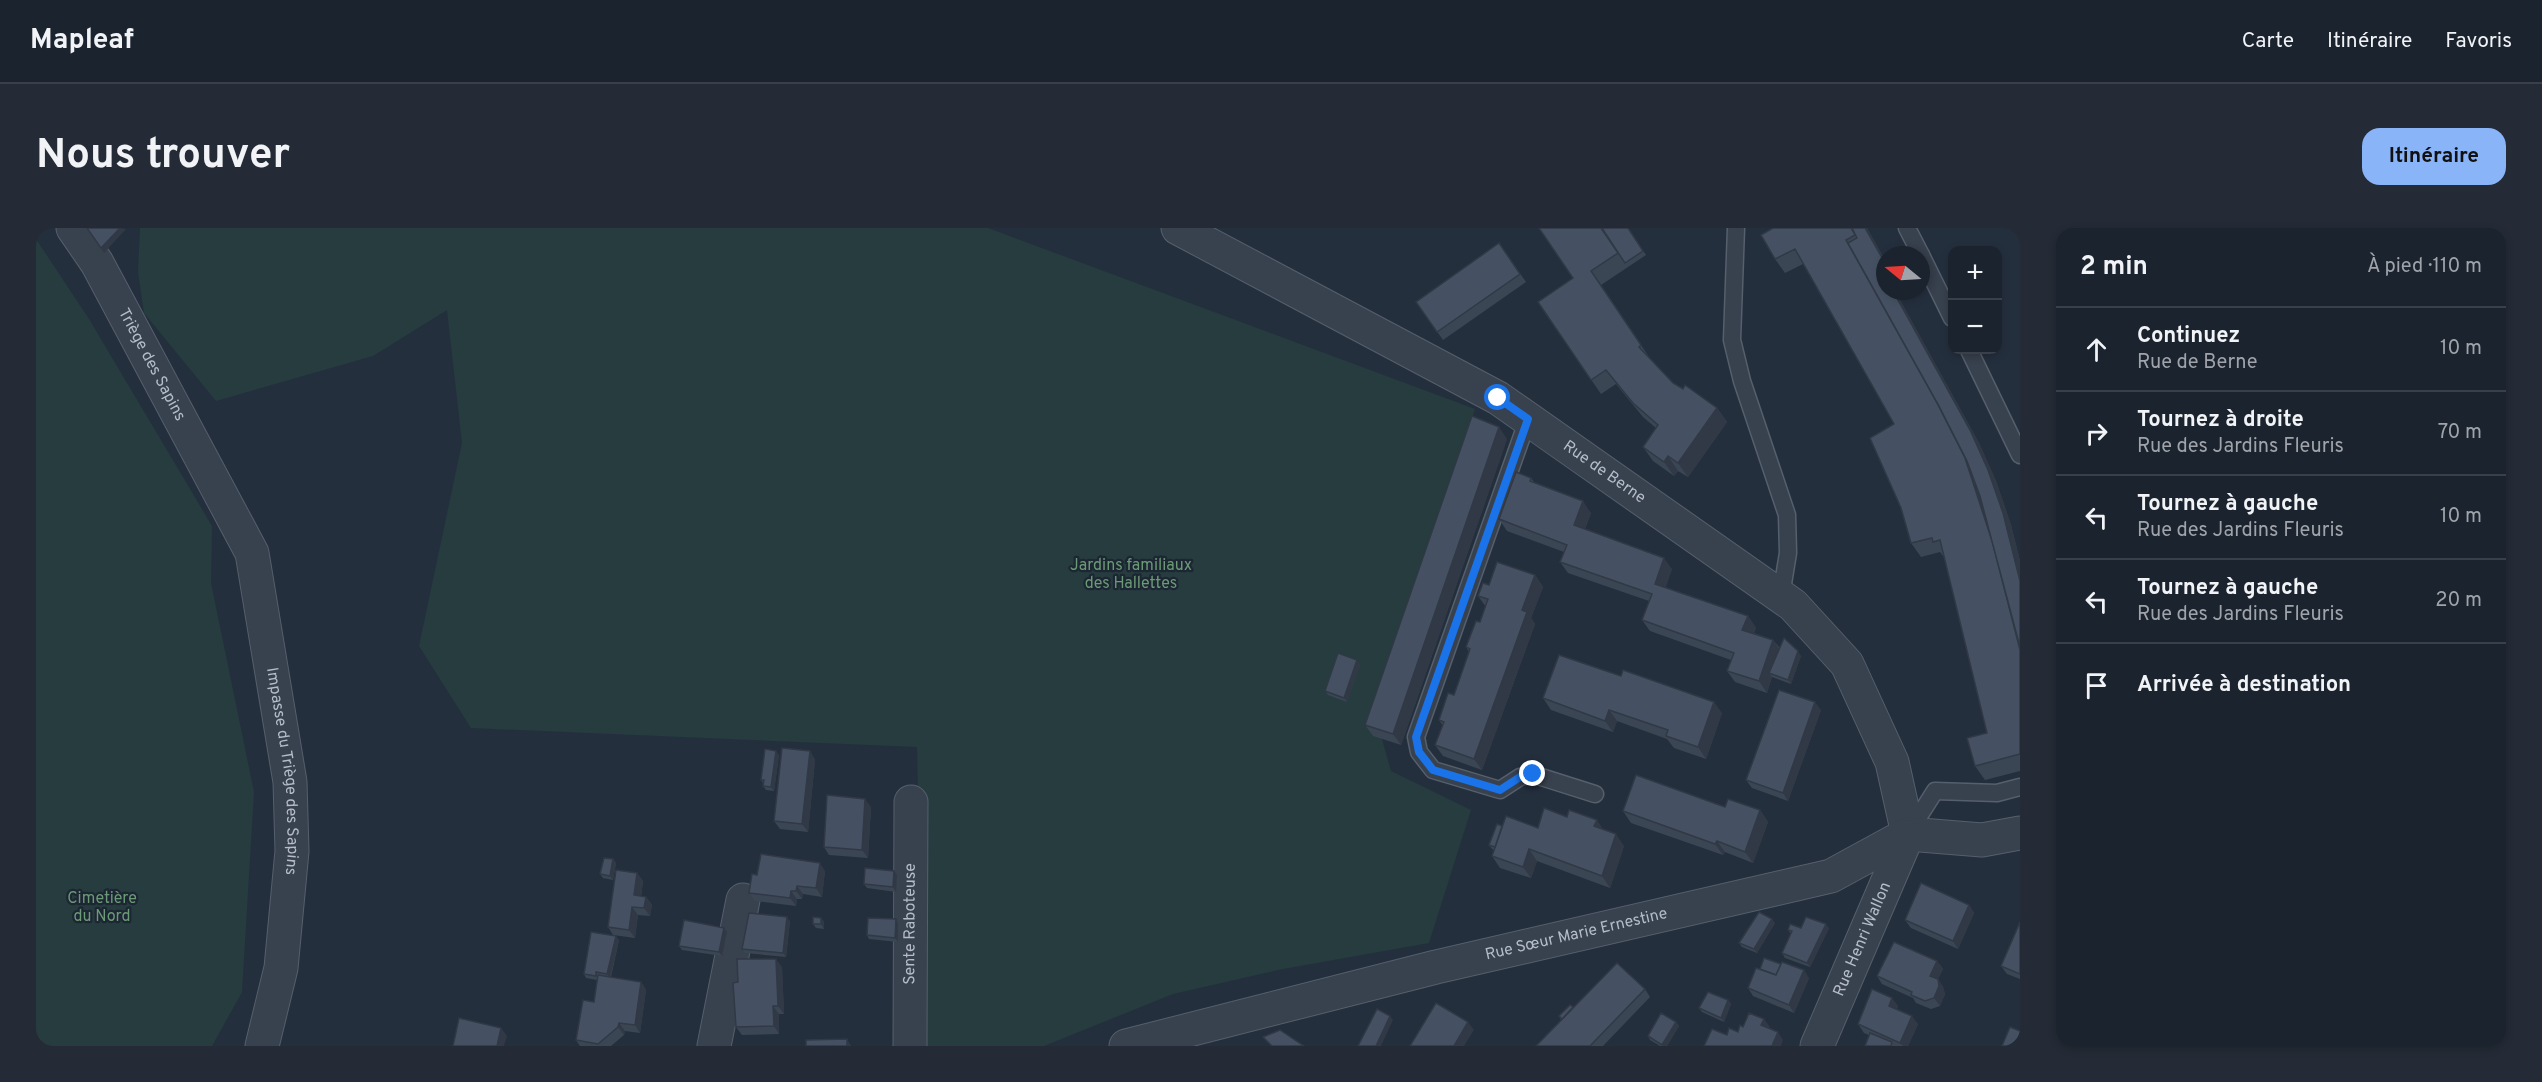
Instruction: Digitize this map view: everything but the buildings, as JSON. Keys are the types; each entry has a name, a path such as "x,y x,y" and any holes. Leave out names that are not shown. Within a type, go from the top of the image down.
{"street":[{"name":"Triège des Sapins","path":"73,228 97,262 226,503"},
{"name":"Rue de Berne","path":"1178,228 1498,398 1793,605 1846,664 1892,762 1908,834"},
{"name":"Impasse du Triège des Sapins","path":"226,503 252,553 290,782 292,851 281,968 262,1046"},
{"name":"Sente Raboteuse","path":"910,1046 911,802"},
{"path":"1908,834 1982,840 2020,833"},
{"name":"Rue Sœur Marie Ernestine","path":"1126,1046 1213,1033 1436,967 1831,876 1908,834"},
{"name":"Rue Henri Wallon","path":"1817,1046 1908,834"},
{"path":"714,1046 743,900"}],"lane":[{"path":"1737,228 1732,340 1742,381 1787,515 1788,553 1781,596"},
{"path":"1907,228 1916,246"},
{"path":"1930,273 1948,308"},
{"path":"1970,354 2020,455"},
{"path":"1528,419 1416,737 1419,752 1433,770 1500,790 1520,777 1533,774 1594,794"},
{"path":"1908,834 1935,791 1998,793 2020,787"}],"green space":[{"name":"Jardins familiaux des Hallettes","path":"140,228 988,228 1475,409 1375,714 1391,771 1471,810 1429,943 1283,969 1173,994 1044,1046 924,1046 917,747 471,728 419,646 462,443 447,310 373,356 216,401 144,313 138,272"},
{"name":"Cimetière du Nord","path":"36,239 89,319 212,526 211,583 254,792 242,992 212,1046 36,1046"}],"route":[{"path":"1498,398 1528,419 1416,737 1419,752 1426,764 1433,770 1500,790 1520,777 1533,774"}]}
